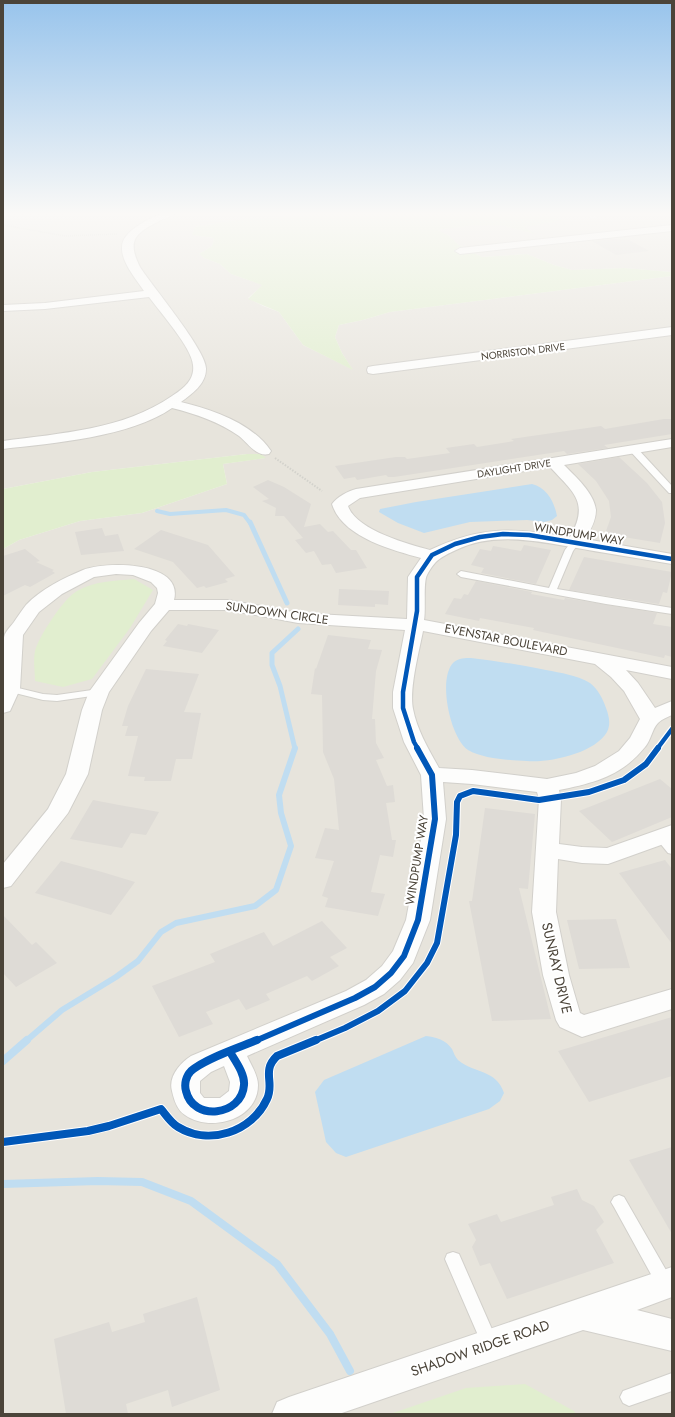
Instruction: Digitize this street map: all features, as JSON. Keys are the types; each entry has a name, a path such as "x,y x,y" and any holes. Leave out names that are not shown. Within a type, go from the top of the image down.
{"street":[{"path":"3,445 103,429 149,415 172,404 194,384 198,379 200,366 199,358 185,336 143,279"},
{"path":"3,308 45,306 153,293"},
{"name":"NORRISTON DRIVE","path":"373,370 672,331"},
{"path":"172,404 200,412 232,425 250,437 264,451"},
{"name":"DAYLIGHT DRIVE","path":"339,491 356,494 672,443"},
{"path":"553,462 578,489 586,502 587,518 575,542"},
{"name":"DAYLIGHT DRIVE","path":"356,494 340,504 344,515 368,532 394,544 432,556"},
{"name":"WINDPUMP WAY","path":"230,1052 355,998 375,987 391,973 404,956 418,920 435,819 432,775 414,742 403,708 403,692 417,611 417,577 426,562 432,556 454,544 492,535 530,535 672,559"},
{"path":"3,707 10,689 9,635 42,600 68,583 99,571 124,569 142,572 156,578 166,587 167,593 164,605 145,626 99,692 92,710 77,774 57,813 3,880"},
{"name":"SUNDOWN CIRCLE","path":"164,605 228,605 298,618 414,624"},
{"name":"EVENSTAR BOULEVARD","path":"414,624 449,629 672,673"},
{"name":"EVENSTAR BOULEVARD","path":"598,659 618,672 642,702 650,719"},
{"path":"432,775 472,777 547,786 580,779 612,766 626,756 633,749 650,719 672,706"},
{"name":"SUNRAY DRIVE","path":"547,786 550,799 549,850 544,912 556,975 569,1020 582,1026 672,999"},
{"path":"549,850 582,855 608,856 668,840"},
{"name":"SHADOW RIDGE ROAD","path":"289,1414 583,1314 668,1283"},
{"path":"583,1314 672,1335"}],"lane":[{"path":"633,449 672,491"},
{"path":"552,590 569,550 575,542"},
{"path":"461,574 672,611"},
{"path":"10,689 43,697 57,698 99,692"},
{"path":"619,1202 668,1283"},
{"path":"453,1259 491,1345"},
{"path":"629,1397 672,1382"}],"path":[{"path":"264,451 322,491"}],"shaded area":[{"path":"3,279 246,279 263,285 248,298 279,312 303,345 352,369 342,353 335,337 339,325 390,312 648,279 672,279 672,1414 3,1414 3,549 19,540 80,521 142,513 227,484 223,464 265,458 247,454 92,472 3,489"}],"green space":[{"path":"245,279 648,279 390,312 339,325 335,337 342,353 353,370 303,345 279,312 248,299 262,285"},
{"path":"247,454 261,454 266,458 223,464 227,484 142,513 80,521 19,540 3,549 3,489 92,472"},
{"path":"134,579 153,590 130,628 92,679 63,687 35,681 34,658 37,644 59,609 66,601 77,591 90,585"},
{"path":"525,1384 574,1411 576,1414 390,1414 466,1388"}],"water":[{"path":"532,484 546,492 552,500 557,516 552,520 544,522 527,520 470,522 424,533 398,523 379,512 380,509 416,502"},
{"path":"464,658 557,672 585,680 595,688 603,701 609,720 607,732 593,746 571,755 548,760 527,761 497,758 481,755 468,750 456,733 451,721 446,693 446,680 449,670 454,662"},
{"path":"426,1036 444,1041 450,1046 458,1060 496,1080 504,1093 500,1101 489,1109 346,1157 336,1153 326,1142 315,1092 324,1080"}],"building":[{"path":"672,419 672,434 604,445 608,448 567,454 564,451 394,477 388,477 386,475 357,480 355,477 344,479 335,466 396,457 405,457 407,459 450,453 446,448 474,444 477,447 514,441 511,439 601,426 605,429"},
{"path":"619,457 647,483 662,502 665,523 660,543 605,534 611,517 609,501 596,481 578,464"},
{"path":"268,480 284,487 311,504 304,527 320,524 328,532 333,531 351,550 356,550 367,568 336,573 331,564 322,565 314,551 306,553 295,540 303,538 284,516 275,516 276,508 262,501 269,499 253,487"},
{"path":"102,528 105,536 118,534 124,551 81,555 75,532"},
{"path":"161,530 208,545 235,576 225,579 228,582 206,588 204,586 197,588 173,562 134,549"},
{"path":"524,545 551,550 536,584 481,573 484,568 471,565 480,549 491,551 493,546 521,551"},
{"path":"25,549 40,561 36,562 54,570 52,571 55,573 30,587 25,585 3,596 3,556"},
{"path":"584,557 672,572 667,593 663,592 659,604 569,590"},
{"path":"476,581 564,600 565,598 657,613 653,624 672,627 672,657 665,655 664,658 533,630 534,628 480,618 479,621 445,614 454,598 461,599 464,594 468,595"},
{"path":"339,589 389,591 388,605 375,604 375,607 338,605"},
{"path":"178,624 187,626 188,624 219,630 202,653 163,646 167,641 165,640"},
{"path":"328,635 371,640 368,649 382,650 376,671 372,719 375,719 376,743 384,758 376,760 387,786 393,785 395,802 386,803 392,840 396,840 393,857 380,855 371,892 385,894 378,916 325,907 328,898 322,896 334,861 315,858 325,828 339,830 334,779 323,752 322,695 311,694 315,668 316,669"},
{"path":"146,669 199,674 184,712 201,713 192,759 176,759 171,781 144,781 145,777 128,776 138,736 125,736 128,726 122,726 128,706"},
{"path":"660,779 672,789 672,817 612,842 579,811"},
{"path":"93,800 159,812 146,835 131,833 122,848 70,839"},
{"path":"485,808 535,814 528,889 519,888 551,1019 492,1021 469,901 472,901"},
{"path":"665,860 672,869 672,944 619,873"},
{"path":"61,861 135,882 111,915 35,893"},
{"path":"3,915 32,945 36,942 57,963 16,987 3,973"},
{"path":"616,919 630,968 579,969 567,920"},
{"path":"322,921 347,948 330,957 339,966 312,981 307,976 266,994 270,1000 246,1010 239,999 206,1012 213,1024 179,1037 152,986 215,962 210,954 264,932 273,946"},
{"path":"672,1017 672,1076 589,1102 558,1051"},
{"path":"672,1147 672,1234 629,1160"},
{"path":"577,1189 582,1200 594,1206 604,1222 596,1230 614,1263 507,1299 490,1263 480,1266 472,1247 476,1240 468,1224 497,1214 501,1222 554,1205 551,1197"},
{"path":"197,1297 220,1390 172,1407 168,1390 126,1404 128,1414 66,1414 54,1339 109,1322 112,1332 145,1322 143,1314"}],"waterway":[{"path":"157,511 170,514 226,510 244,515 250,523"},
{"path":"250,522 287,603"},
{"path":"295,748 280,686 272,665 272,653 298,629"},
{"path":"26,1041 62,1010 116,977 138,961 161,932 176,923 255,906 276,890 291,846 281,813 279,795 295,748"},
{"path":"3,1061 27,1040"},
{"path":"3,1184 98,1181 142,1182 191,1201 277,1264 330,1334 350,1371"}],"cycle path":[{"path":"230,1052 243,1077 244,1086 241,1096 234,1104 225,1109 214,1111 204,1110 194,1106 188,1099 185,1088 187,1077 194,1069 201,1064 355,998 375,987 391,973 404,956 410,942 418,920 435,819 432,775 414,742 403,708 403,692 417,611 417,577 432,555 455,544 480,537 503,534 529,535 672,559"},
{"path":"3,1142 88,1131 109,1126 161,1109 176,1126 200,1135 212,1136 224,1134 235,1131 245,1125 262,1109 268,1098 270,1087 268,1076 269,1066 277,1056 345,1028 378,1011 405,991 427,963 437,943 456,835 457,802 460,796 473,791 539,800 589,792 624,780 646,764 672,729"}]}
